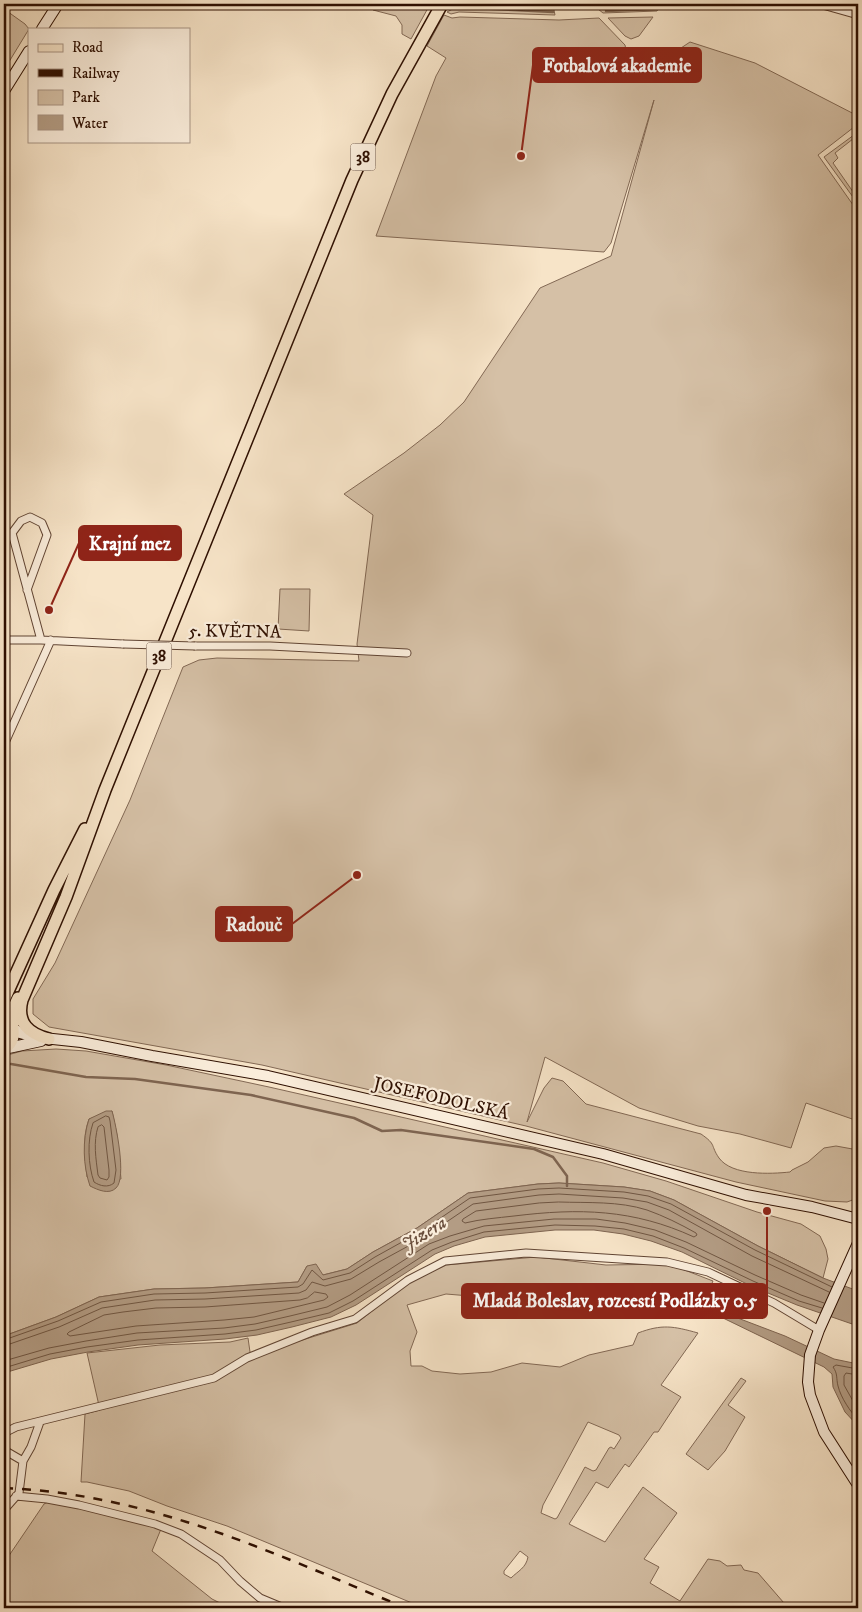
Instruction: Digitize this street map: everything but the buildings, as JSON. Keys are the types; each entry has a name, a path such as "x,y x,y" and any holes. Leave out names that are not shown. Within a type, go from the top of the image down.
{"main road":[{"path":"43,28 58,4"},
{"name":"38","path":"4,1049 12,1041 14,1035 12,1017 14,1006 41,955 73,879 105,790 352,180 392,94 442,4"},
{"path":"4,91 28,53"},
{"name":"38","path":"4,1000 54,890 105,790"},
{"path":"41,955 22,1000 20,1010 23,1022 28,1029 34,1034 49,1039"},
{"path":"4,1016 9,1020 13,1028"},
{"name":"JOSEFODOLSKÁ","path":"13,1028 24,1034 49,1039 81,1042 268,1076 603,1154 746,1195 812,1207 858,1219"},
{"path":"4,1049 49,1039"},
{"path":"856,1248 819,1329 810,1355 808,1382 810,1395 824,1432 858,1485"}],"street":[{"path":"500,4 521,6 538,4 621,4"},
{"path":"819,4 858,15"},
{"path":"27,590 47,535 42,523 30,517 21,521 12,533 27,590 41,640"},
{"name":"5. KVĚTNA","path":"4,640 195,646 270,646 407,653"},
{"path":"4,745 51,640"},
{"path":"4,1433 16,1427 214,1378 247,1358 312,1332 355,1319 408,1280 445,1261 526,1253 668,1262 708,1272 774,1303 819,1329"},
{"path":"4,1510 21,1489 23,1462 40,1422"},
{"path":"4,1450 23,1462"},
{"path":"16,1496 79,1505 155,1524 181,1534 220,1560 260,1598 284,1608"}],"green space":[{"path":"407,4 418,4 428,8 411,39 402,34 402,25 396,16 373,10 374,5 392,8"},
{"path":"462,4 481,4 526,10 554,10 555,15 459,12 451,14 447,12"},
{"path":"656,7 657,11 603,13 598,9"},
{"path":"4,9 28,28 4,70"},
{"path":"444,15 452,18 559,20 599,18 625,45 628,60 666,58 690,42 755,63 858,116 858,124 818,155 858,212 858,1121 806,1103 791,1148 740,1134 698,1126 639,1108 545,1057 527,1122 544,1088 552,1078 563,1081 586,1104 701,1134 711,1143 716,1154 725,1164 742,1171 763,1173 790,1172 808,1162 824,1148 836,1146 858,1150 858,1198 847,1202 825,1201 736,1182 526,1126 262,1065 49,1027 33,1014 33,999 55,963 130,800 183,667 199,660 217,658 359,661 357,644 373,515 344,494 404,453 440,425 464,402 540,288 611,256 654,100 611,243 604,252 376,236 436,76 446,58 427,46"},
{"path":"653,17 639,36 631,39 625,36 608,18"},
{"path":"858,132 858,135 835,153 838,158 833,163 858,199 858,204 824,157"},
{"path":"280,589 310,589 309,631 278,629"},
{"path":"56,1049 86,1051 166,1065 603,1163 801,1224 820,1236 826,1249 828,1259 823,1278 758,1246 674,1200 650,1191 624,1187 559,1183 538,1184 468,1193 417,1228 373,1252 347,1269 323,1275 307,1266 298,1282 154,1289 99,1297 56,1317 4,1336 4,1056 22,1051","holes":["112,1111 117,1135 121,1179 87,1177 85,1140 89,1119"]},
{"path":"536,1257 606,1265 669,1264 713,1281 706,1296 677,1301 646,1294 578,1305 446,1294 407,1305 417,1332 410,1351 411,1366 422,1366 432,1371 460,1374 491,1372 522,1363 560,1367 589,1355 633,1345 638,1333 654,1328 674,1328 698,1333 661,1385 681,1397 658,1432 654,1432 629,1467 625,1464 608,1488 596,1482 569,1524 605,1542 643,1487 677,1513 644,1559 659,1567 650,1583 680,1601 708,1559 720,1561 727,1566 741,1565 744,1570 758,1573 784,1603 784,1607 424,1608 227,1526 129,1491 81,1482 85,1414 100,1410 87,1353 160,1345 230,1342 248,1338 251,1359 283,1346 357,1323 406,1284 446,1265","holes":["588,1422 619,1435 621,1438 614,1449 609,1448 596,1470 593,1471 585,1467 555,1519 541,1513 543,1505","520,1551 528,1557 527,1561 524,1567 511,1578 504,1574 504,1571"]},
{"path":"741,1378 746,1381 728,1405 745,1417 725,1451 708,1470 686,1454"},
{"path":"48,1502 110,1515 161,1529 152,1551 212,1599 230,1608 4,1608 4,1563 44,1504"}],"water":[{"path":"106,1111 112,1111 121,1163 119,1182 116,1188 110,1191 90,1186 84,1153 89,1119"},
{"name":"Jizera","path":"559,1183 624,1187 650,1191 674,1200 758,1246 823,1278 858,1291 858,1326 797,1305 751,1286 682,1252 651,1241 623,1234 594,1230 555,1230 485,1237 454,1246 435,1254 356,1305 331,1317 257,1335 138,1345 88,1352 51,1359 4,1373 4,1336 56,1317 99,1297 154,1289 298,1282 307,1266 316,1264 323,1275 347,1269 373,1252 417,1228 468,1193"},
{"path":"693,1301 785,1336 834,1359 858,1364 858,1426 845,1412 833,1387 832,1374 824,1367 723,1318 680,1308 642,1311 639,1307"}],"waterway":[{"path":"473,8 553,12"},
{"path":"606,11 655,9"},
{"path":"11,1064 86,1077 135,1079 251,1095 354,1118 382,1131 401,1130 534,1149 553,1157 567,1176 567,1186"}],"railway":[{"path":"4,1488 58,1493 110,1502 160,1514 259,1547 406,1608"}],"place":[{"name":"Fotbalová akademie","path":"521,156"},
{"name":"Krajní mez","path":"49,610"},
{"name":"Radouč","path":"357,875"},
{"name":"Mladá Boleslav, rozcestí Podlázky 0.5","path":"767,1211"}]}
